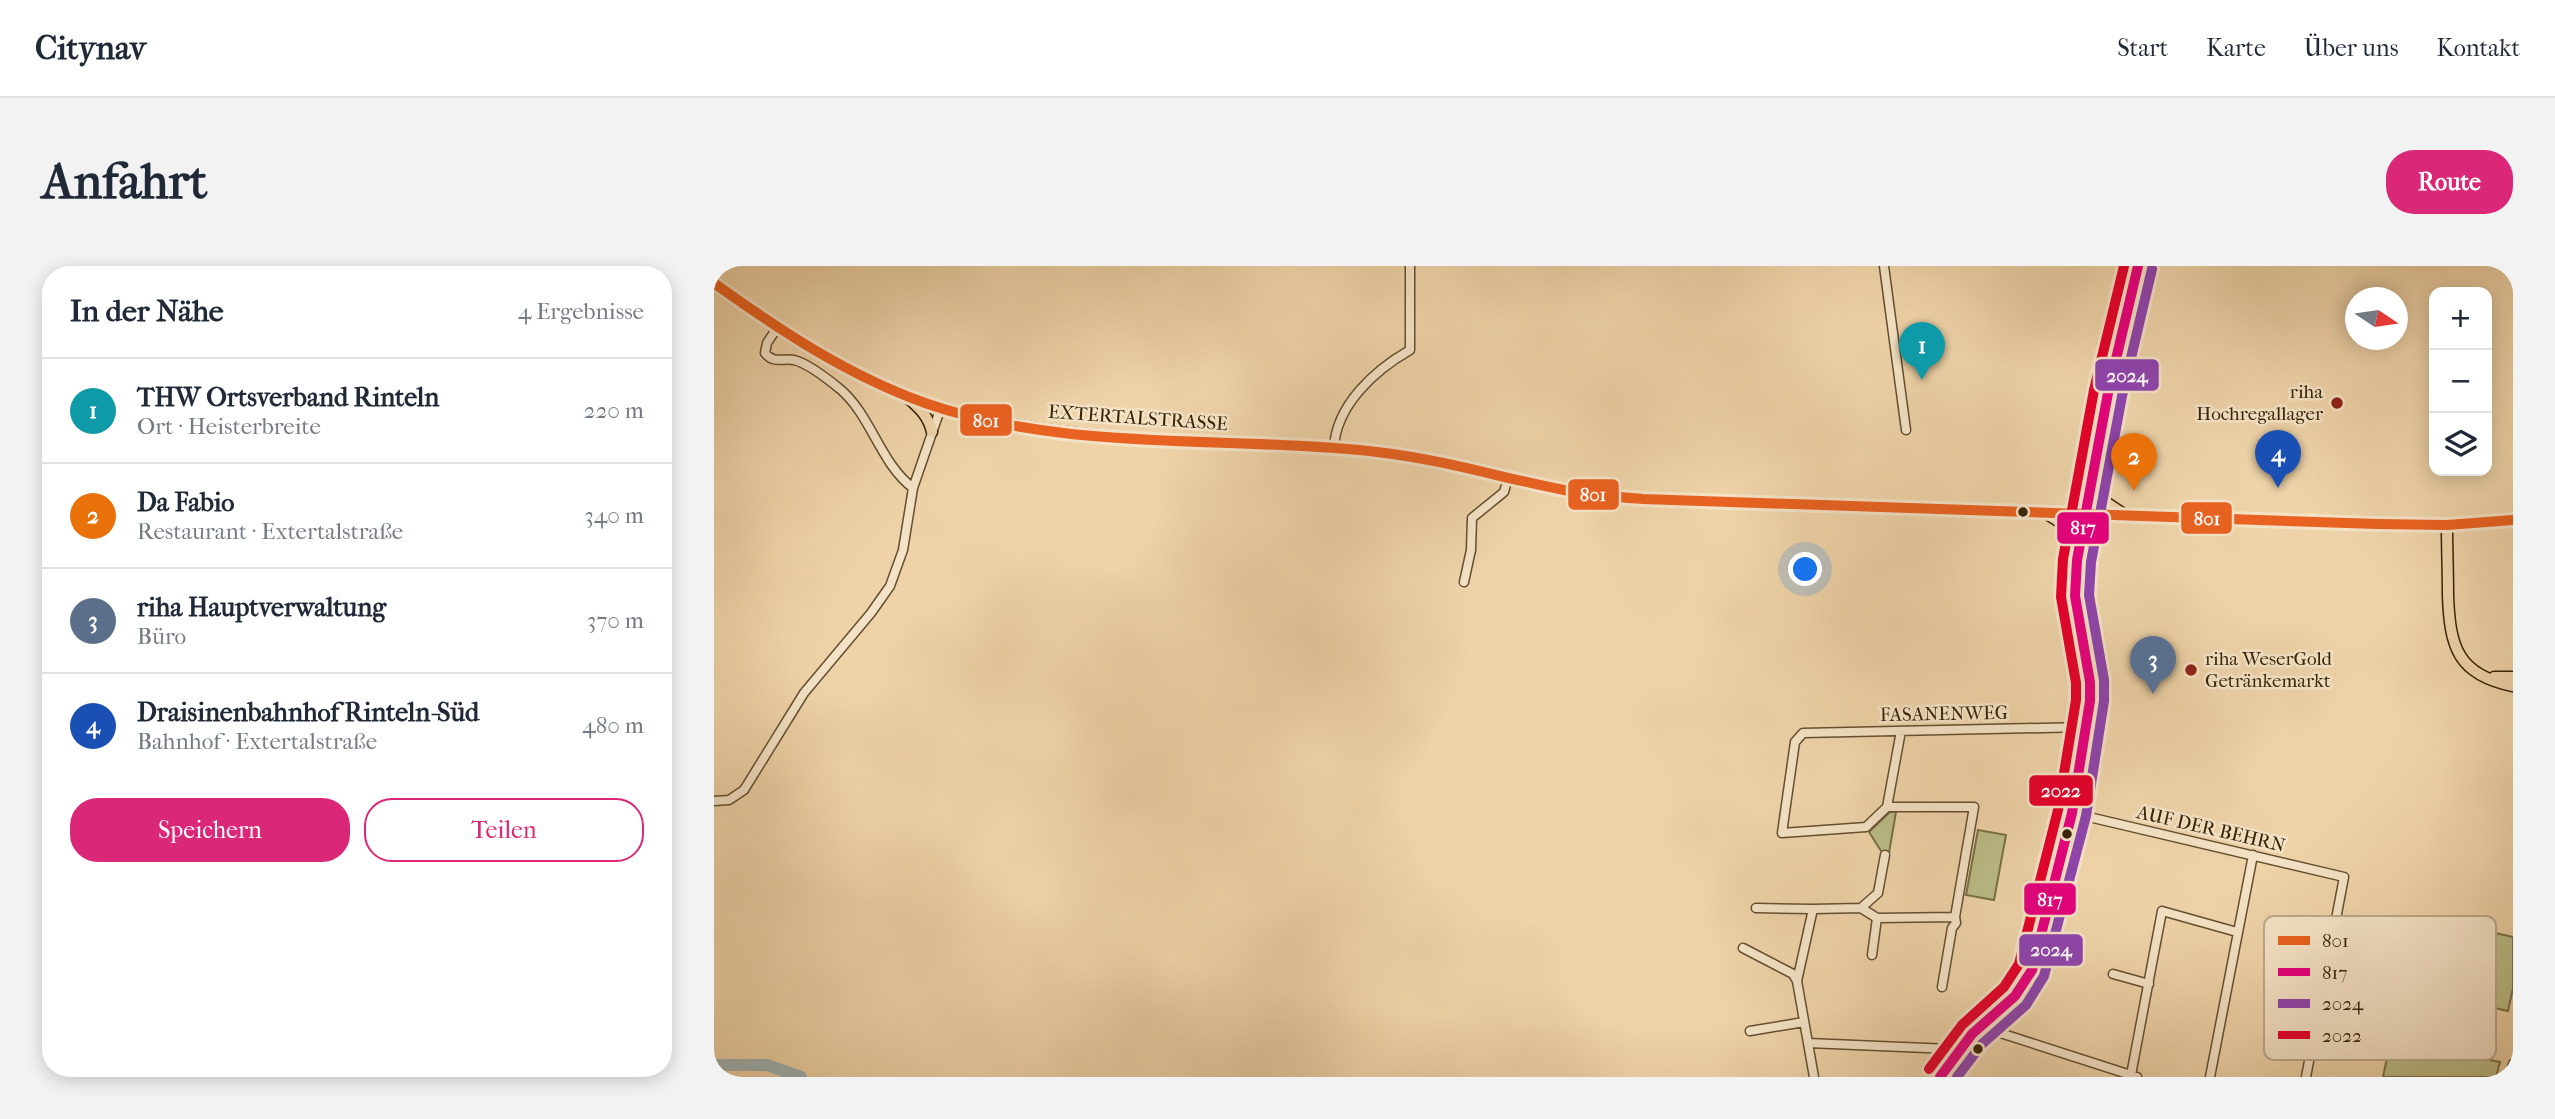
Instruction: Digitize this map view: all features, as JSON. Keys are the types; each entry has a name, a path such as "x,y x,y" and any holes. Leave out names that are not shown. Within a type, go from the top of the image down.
{"main road":[{"name":"EXTERTALSTRASSE","path":"714,283 777,328 867,380 941,407 1012,425 1083,434 1334,448 1419,458 1582,493 1643,499 2447,525 2513,520"},
{"path":"904,394 924,412 932,432"},
{"path":"2091,483 2104,501 2125,515"},
{"path":"2047,514 2066,526 2080,545"},
{"path":"1940,1077 1972,1034 2015,996 2032,970 2071,813 2086,727 2090,682 2075,596 2086,514"},
{"path":"2447,525 2451,636 2455,647 2465,663 2487,677 2513,686"},
{"path":"2487,677 2513,677"}],"street":[{"path":"1334,448 1338,425 1353,400 1383,368 1410,349 1410,266"},
{"path":"1884,266 1906,430"},
{"path":"2086,514 2108,393 2138,266"},
{"path":"777,328 767,343 765,353 769,359 795,360 842,390 881,445 901,479 913,488"},
{"path":"714,801 729,800 744,790 804,693 886,593 898,568 913,488 941,407"},
{"path":"1464,582 1471,550 1472,518 1503,492 1508,478"},
{"name":"FASANENWEG","path":"1887,807 1866,827 1782,833 1795,742 1803,733 2086,727"},
{"path":"1901,731 1887,807 1974,807 1956,923 1952,928 1942,987"},
{"name":"AUF DER BEHRN","path":"2071,813 2344,877 2336,916"},
{"path":"1861,908 1878,893 1885,855"},
{"path":"2210,1077 2253,855"},
{"path":"1756,908 1861,908 1877,918 1955,917"},
{"path":"1797,981 1813,909"},
{"path":"1985,1024 1991,1030 2134,1076 2162,911 2237,932"},
{"path":"1871,955 1877,918"},
{"path":"1744,948 1793,974 1797,981 1814,1077"},
{"path":"2113,974 2149,984"},
{"path":"1750,1031 1804,1022"},
{"path":"1808,1043 1950,1049 1957,1053"},
{"path":"2510,1077 2513,1064"}],"green space":[{"path":"1890,812 1896,812 1889,853 1881,851 1869,832"},
{"path":"1978,830 2006,835 1994,900 1966,895"},
{"path":"2496,933 2513,937 2513,988 2508,1011 2496,1008"},
{"path":"2387,1060 2500,1062 2496,1077 2383,1077"}],"waterway":[{"path":"714,1065 767,1065 801,1077"}],"transit line":[{"name":"2022","path":"1929,1069 1962,1025 2004,987 2019,964 2058,810 2076,700 2076,683 2061,597 2063,559 2094,390 2124,266"},
{"name":"817","path":"1940,1077 1972,1034 2015,996 2032,970 2072,813 2090,701 2090,682 2075,596 2077,560 2108,393 2138,266"},
{"name":"2024","path":"1957,1077 1982,1044 2026,1005 2044,976 2086,816 2104,701 2104,680 2089,595 2091,562 2122,396 2152,269"},
{"name":"801","path":"714,283 815,350 896,392 979,419 1035,429 1149,440 1377,452 1424,459 1574,492 1643,499 2377,524 2447,525 2513,520"}],"place":[{"name":"THW Ortsverband Rinteln","path":"1922,380"},
{"name":"riha Hochregallager","path":"2337,403"},
{"name":"Draisinenbahnhof Rinteln-Süd","path":"2278,488"},
{"name":"Da Fabio","path":"2134,491"},
{"name":"riha WeserGold Getränkemarkt","path":"2191,670"},
{"name":"riha Hauptverwaltung","path":"2153,694"}]}
